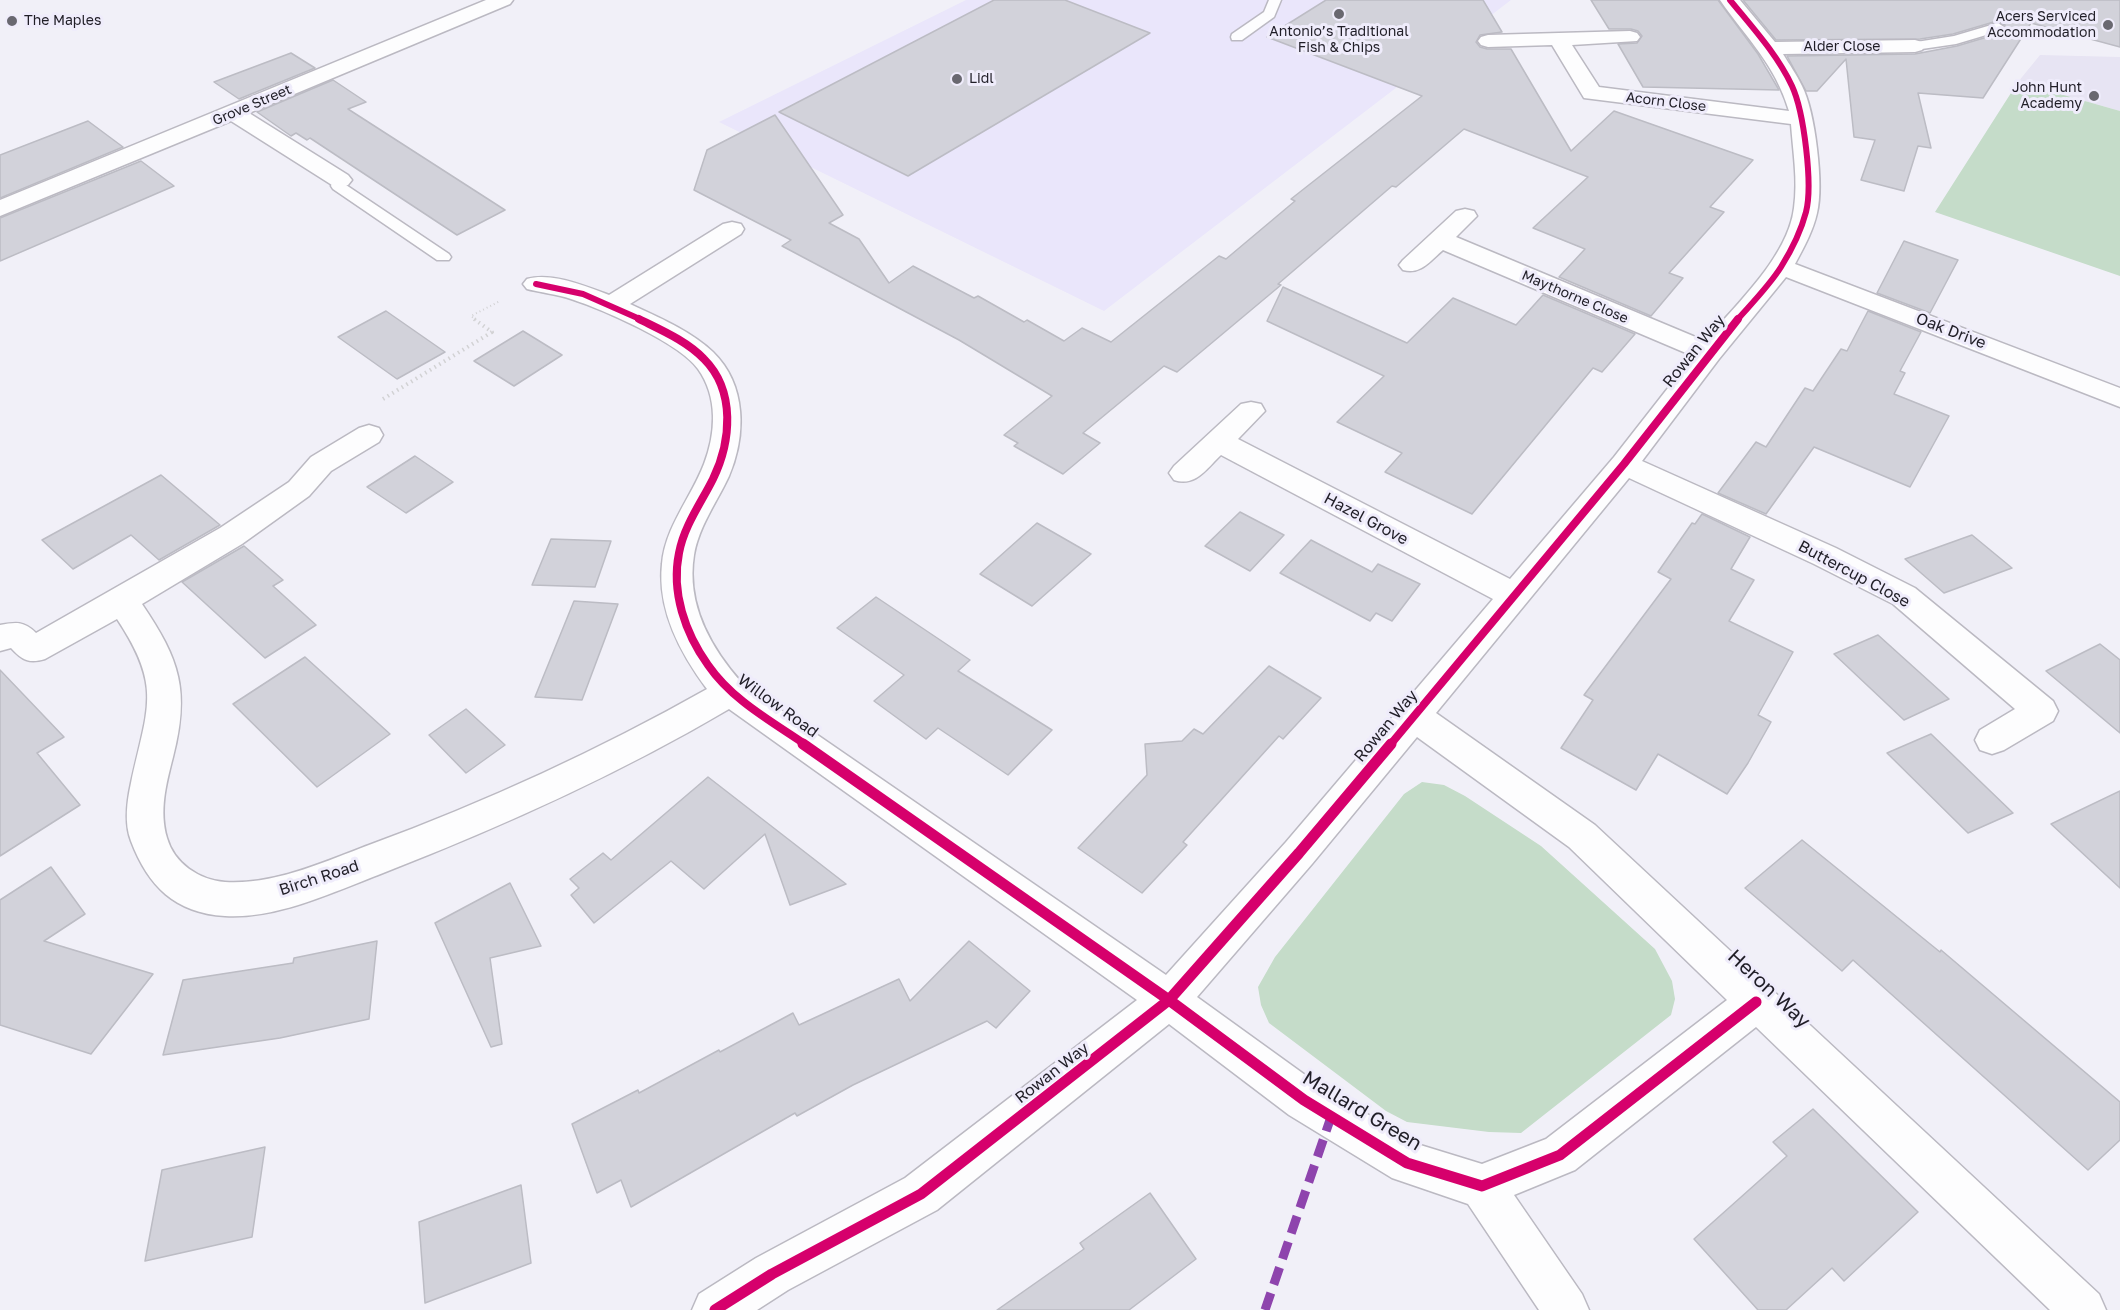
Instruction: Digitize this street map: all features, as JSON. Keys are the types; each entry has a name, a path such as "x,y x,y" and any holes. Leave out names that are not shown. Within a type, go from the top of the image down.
{"street":[{"name":"Grove Street","path":"0,209 503,0"},
{"name":"Rowan Way","path":"715,1310 772,1274 921,1194 1169,1000 1299,854 1624,464 1710,353 1781,267 1799,232 1806,211 1808,191 1802,119 1792,86 1769,48 1730,0"},
{"path":"1488,40 1630,37"},
{"name":"Acorn Close","path":"1558,39 1592,93 1802,119"},
{"name":"Alder Close","path":"1769,48 1915,46"},
{"path":"233,113 340,180"},
{"path":"1412,264 1465,216"},
{"path":"611,305 732,229"},
{"name":"Maythorne Close","path":"1441,240 1710,353"},
{"name":"Oak Drive","path":"1781,267 2120,398"},
{"name":"Willow Road","path":"536,284 559,286 611,305 682,342 703,357 724,394 728,412 724,451 687,525 677,565 680,606 687,627 708,669 730,692 1169,1000"},
{"path":"1184,473 1251,411"},
{"path":"0,638 18,634 33,650 122,601 231,536 299,489 321,464 369,435"},
{"name":"Hazel Grove","path":"1220,442 1513,595"},
{"name":"Buttercup Close","path":"1624,464 1825,556 1904,596 2042,711 1992,740"},
{"name":"Birch Road","path":"122,601 157,656 164,687 163,728 144,795 146,832 159,864 185,888 207,896 233,900 279,892 326,878 511,805 606,760 730,692"},
{"name":"Heron Way","path":"1414,716 1582,836 2083,1310"},
{"name":"Mallard Green","path":"1169,1000 1304,1100 1407,1162 1482,1186"},
{"path":"1566,1310 1482,1186 1560,1155 1756,1002"}],"lane":[{"path":"1237,38 1270,14 1275,0"},
{"path":"1915,46 1956,40 1998,27"},
{"path":"340,180 338,186 443,257"}],"path":[{"path":"369,435 367,408 492,332 471,316 536,284"}],"shaded area":[{"path":"966,0 1511,0 1104,311 719,122"},
{"name":"John Hunt Academy","path":"2040,55 2120,57 2120,111 2018,82"}],"green space":[{"path":"2018,82 2120,111 2120,276 1935,212"},
{"path":"1422,782 1444,785 1465,796 1541,846 1655,949 1672,981 1675,999 1671,1015 1521,1133 1489,1132 1407,1122 1386,1111 1269,1023 1261,1005 1258,987 1275,957 1404,794"}],"building":[{"name":"Lidl","path":"994,0 1065,0 1150,33 908,176 779,112"},
{"path":"1326,0 1483,0 1502,32 1480,35 1476,42 1480,47 1487,49 1511,49 1571,151 1614,111 1753,160 1710,207 1724,212 1669,273 1683,278 1651,316 1559,277 1585,249 1533,228 1588,177 1464,129 1396,187 1392,186 1278,284 1281,285 1177,372 1164,366 1083,433 1100,443 1063,474 1014,446 1018,443 1004,435 1052,396 959,340 782,246 791,240 694,190 707,150 775,115 843,215 829,223 859,239 889,283 913,266 974,298 978,296 1024,322 1027,320 1064,341 1082,328 1111,342 1219,256 1226,259 1295,201 1291,199 1422,96 1267,37"},
{"path":"1591,0 1718,0 1758,54 1779,90 1643,87 1618,44 1637,43 1642,36 1638,31 1631,29 1609,29"},
{"path":"1743,0 2120,0 2120,47 2031,23 1983,98 1918,93 1931,148 1918,146 1904,191 1861,180 1875,140 1854,137 1846,59 1817,91 1806,91 1787,56 1915,54 1957,46 2004,32 2005,25 1997,21 1953,34 1920,39 1776,40"},
{"path":"291,53 315,68 239,99 214,82"},
{"path":"333,80 366,102 348,109 505,210 457,235 310,138 307,140 296,133 291,136 257,112"},
{"path":"88,121 123,147 0,198 0,155"},
{"path":"141,161 174,186 0,261 0,218"},
{"path":"1904,241 1958,260 1930,313 1877,293"},
{"path":"1283,287 1407,343 1453,298 1516,325 1543,295 1635,334 1602,372 1593,368 1472,514 1385,472 1402,453 1337,422 1384,376 1267,321"},
{"path":"386,311 445,352 397,379 338,337"},
{"path":"1868,311 1921,332 1900,371 1905,373 1894,394 1949,416 1910,487 1814,447 1766,514 1718,493 1756,442 1766,447 1805,388 1813,391 1841,349 1847,351"},
{"path":"523,331 562,355 514,386 474,361"},
{"path":"415,456 453,482 406,513 367,487"},
{"path":"161,475 220,525 159,560 131,535 73,569 42,540"},
{"path":"1240,512 1284,535 1250,571 1205,546"},
{"path":"1702,514 1750,537 1731,569 1754,580 1729,621 1793,652 1758,715 1771,722 1727,794 1658,754 1636,790 1561,748 1593,700 1584,695 1671,579 1658,572 1692,523 1695,524"},
{"path":"1037,523 1091,554 1032,606 980,574"},
{"path":"1972,535 2012,568 1944,593 1905,559"},
{"path":"551,539 611,541 595,587 532,585"},
{"path":"1311,540 1372,572 1378,564 1420,584 1392,621 1376,613 1370,621 1280,573"},
{"path":"244,546 283,580 273,586 316,625 265,658 182,582"},
{"path":"876,597 970,660 958,671 1052,730 1008,775 938,728 926,739 874,701 904,675 837,628"},
{"path":"574,601 618,604 582,700 535,697"},
{"path":"1878,635 1949,699 1904,720 1834,654"},
{"path":"2100,644 2120,660 2120,733 2046,671"},
{"path":"305,657 390,734 317,787 233,704"},
{"path":"1269,666 1321,698 1283,739 1279,736 1183,842 1187,845 1142,893 1078,848 1147,775 1145,744 1182,741 1194,729 1203,734"},
{"path":"0,670 64,737 37,753 80,805 0,856"},
{"path":"466,709 505,745 466,773 429,735"},
{"path":"1931,734 2013,813 1968,833 1887,753"},
{"path":"708,777 846,884 790,905 765,834 704,889 671,861 594,923 571,895 579,888 570,879 603,853 611,860"},
{"path":"2120,791 2120,888 2051,824"},
{"path":"1802,840 1940,952 1941,950 2120,1102 2120,1140 2088,1170 1853,960 1842,971 1745,888"},
{"path":"51,867 85,914 44,941 153,974 91,1054 0,1025 0,900"},
{"path":"510,883 541,946 490,958 502,1044 491,1047 435,923"},
{"path":"377,941 369,1019 280,1038 163,1055 183,980 293,963 294,958"},
{"path":"969,941 1030,991 996,1028 987,1021 853,1085 797,1116 795,1113 631,1207 621,1180 597,1193 572,1124 638,1090 639,1093 793,1013 799,1025 899,979 910,1001"},
{"path":"1813,1109 1918,1212 1844,1281 1832,1268 1786,1310 1758,1310 1694,1239 1787,1156 1773,1142"},
{"path":"265,1147 252,1237 145,1261 162,1170"},
{"path":"521,1185 531,1263 425,1303 419,1222"},
{"path":"1150,1193 1196,1259 1129,1310 997,1310 1084,1249 1080,1243"}],"marked path":[{"path":"1265,1310 1331,1117"}],"cycle path":[{"path":"715,1310 772,1274 921,1194 1169,1000 1299,853 1414,716 1624,464 1710,353 1781,267 1799,232 1806,211 1808,191 1802,119 1792,86 1769,48 1730,0"},
{"path":"536,284 583,294 655,327 701,356 709,364 719,382 724,394 728,418 725,442 713,478 690,520 682,542 677,565 677,583 679,601 690,634 707,664 730,692 1169,1000 1304,1100 1407,1163 1482,1186 1560,1155 1756,1002"}],"place":[{"name":"Antonio’s Traditional Fish & Chips","path":"1339,14"},
{"name":"The Maples","path":"12,21"},
{"name":"Acers Serviced Accommodation","path":"2108,25"},
{"name":"Lidl","path":"957,79"},
{"name":"John Hunt Academy","path":"2094,96"}]}
